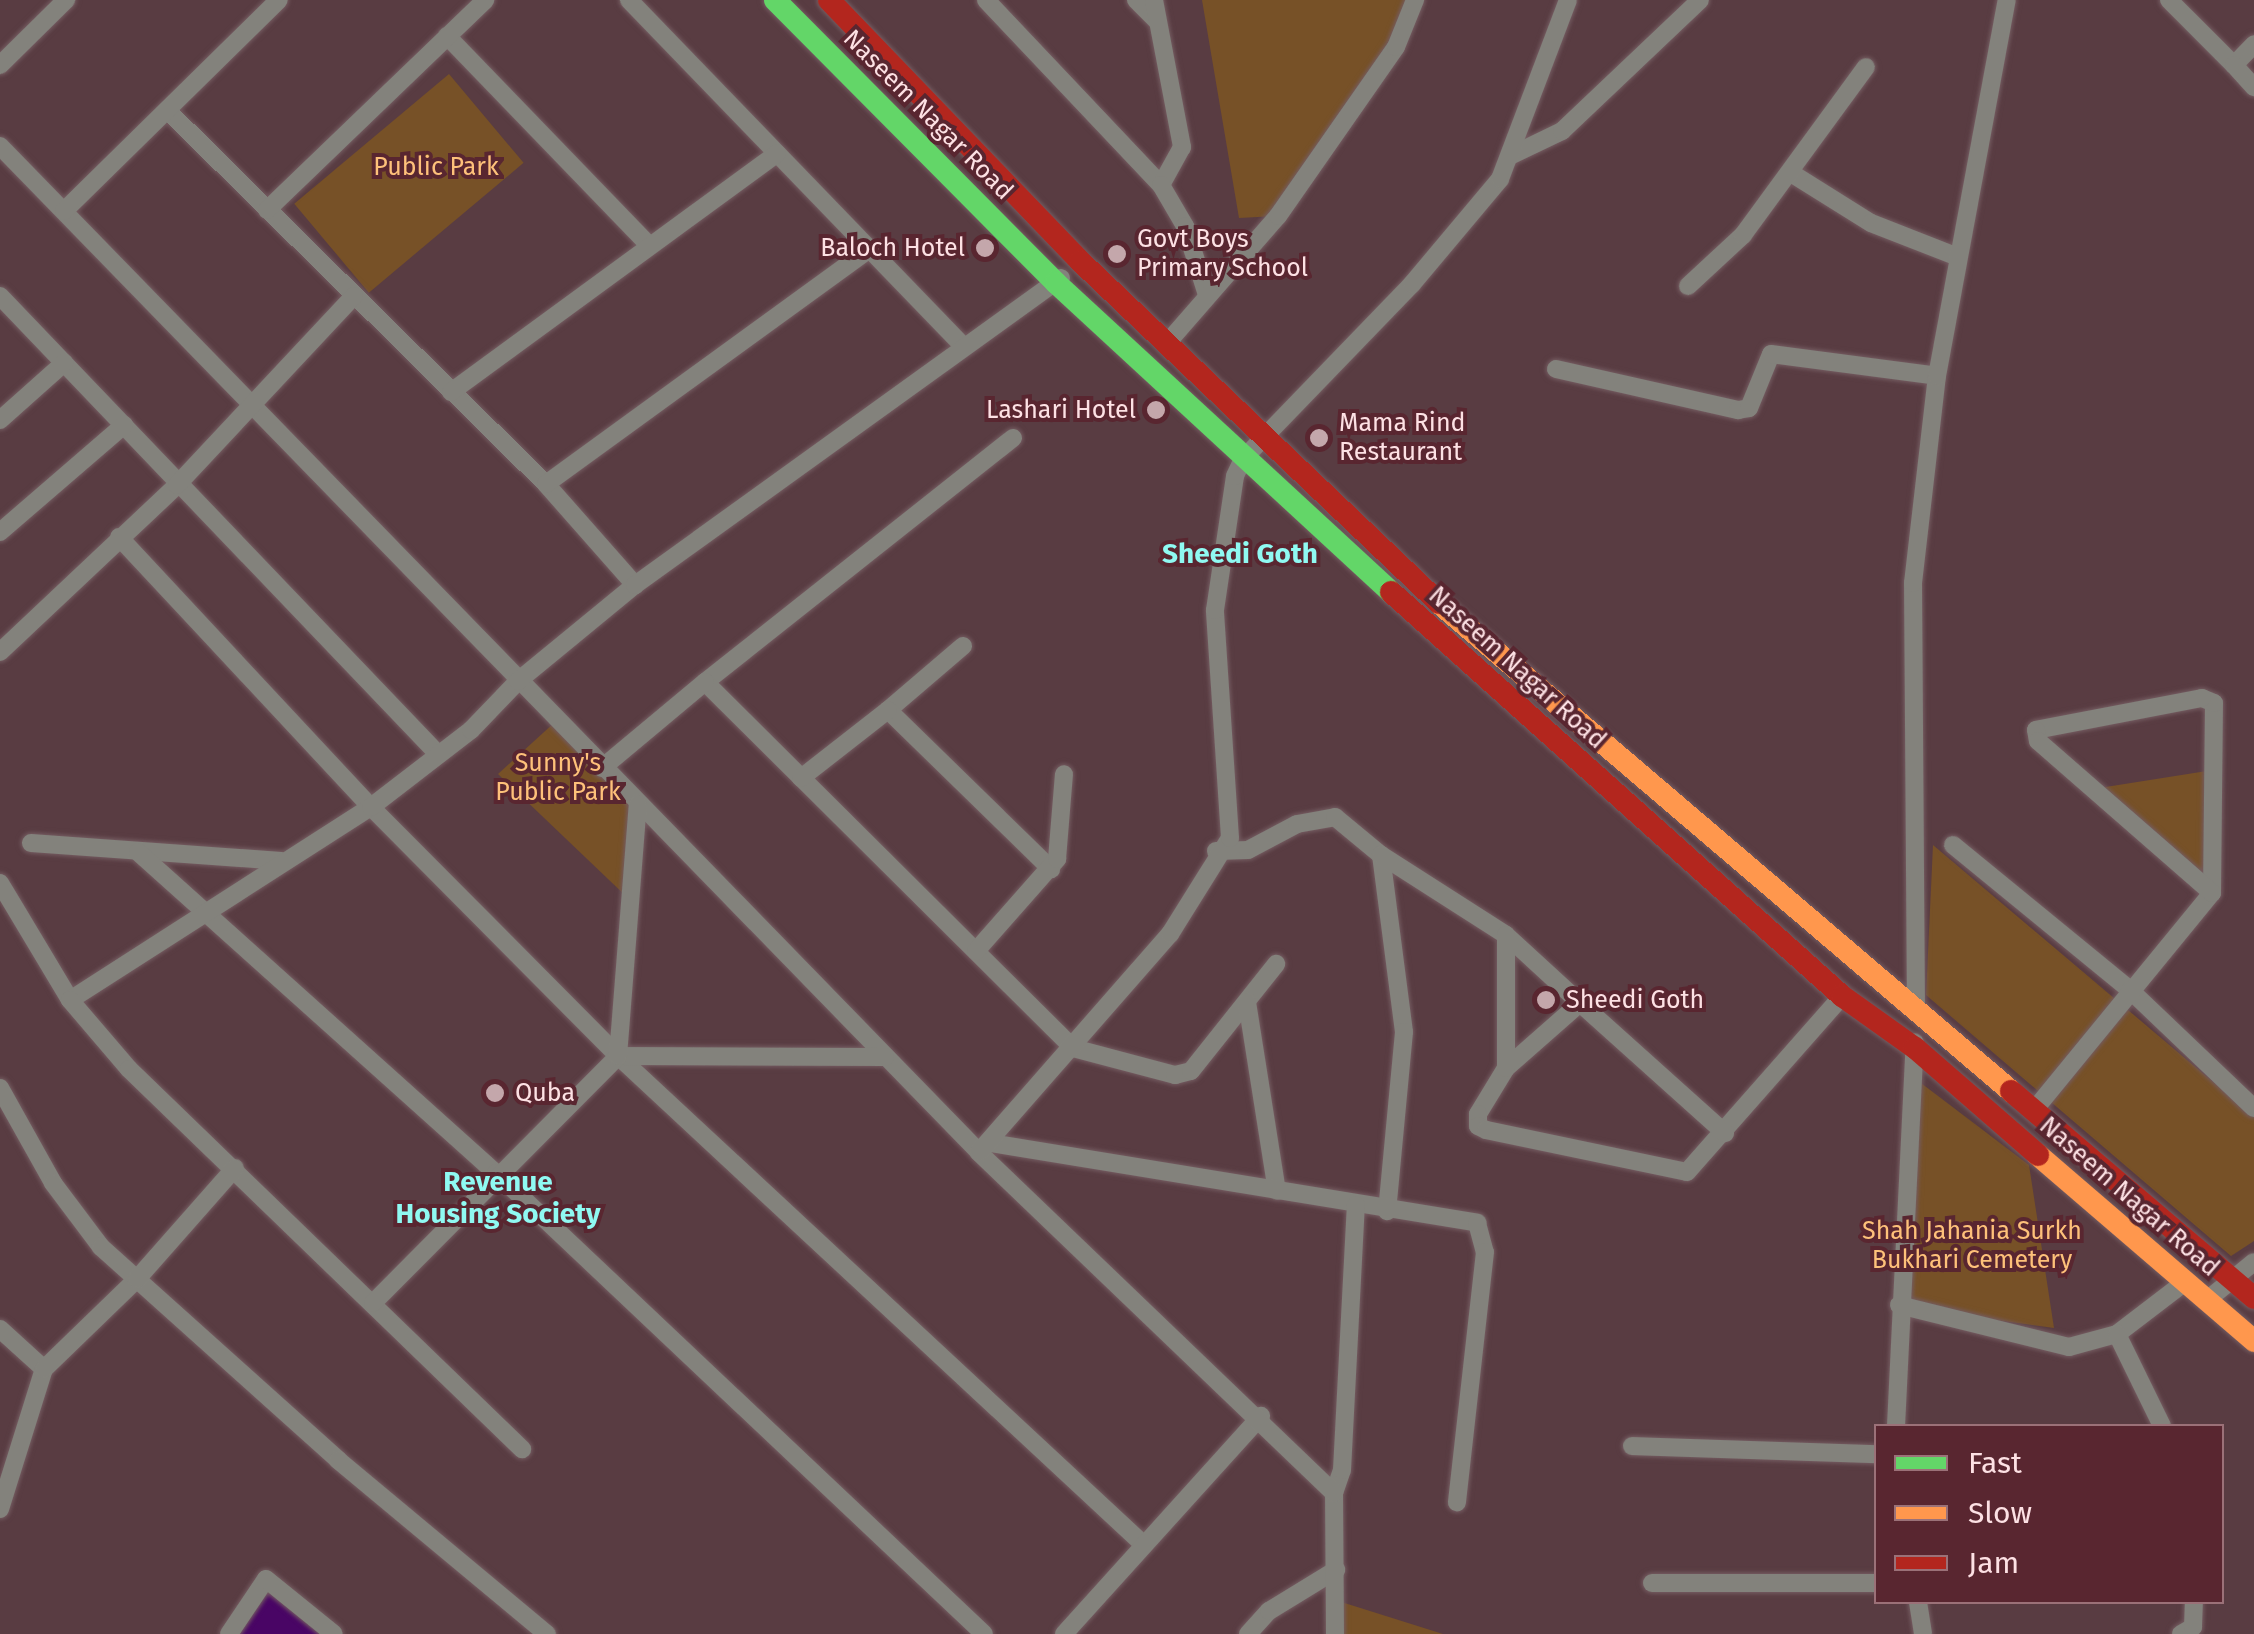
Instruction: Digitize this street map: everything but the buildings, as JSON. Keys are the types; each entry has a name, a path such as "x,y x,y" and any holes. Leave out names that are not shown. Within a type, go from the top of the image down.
{"main road":[{"name":"Naseem Nagar Road","path":"775,0 1056,283 1243,460 1842,996 1914,1048 2254,1341"},
{"name":"Naseem Nagar Road","path":"829,0 1080,261 1267,435 1457,621 2035,1108 2254,1298"}],"street":[{"path":"0,65 66,0"},
{"path":"64,211 279,0"},
{"path":"268,210 485,0"},
{"path":"629,0 962,345"},
{"path":"986,0 1161,185 1184,226 1206,296"},
{"path":"1136,0 1157,22"},
{"path":"1154,0 1182,147 1161,185"},
{"path":"1168,342 1278,216 1396,47 1415,0"},
{"path":"985,1148 1170,934 1216,851 1230,838 1215,610 1229,504 1243,460 1412,284 1500,179 1568,0"},
{"path":"1510,156 1562,131 1700,0"},
{"path":"1896,1424 1916,1008 1913,582 1937,376 2008,0"},
{"path":"2169,0 2254,88"},
{"path":"447,36 646,242"},
{"path":"2234,64 2254,44"},
{"path":"1688,286 1743,236 1866,67"},
{"path":"167,110 546,484 635,585"},
{"path":"0,146 885,1057 985,1148 1262,1416 1334,1493"},
{"path":"451,392 646,242 776,153"},
{"path":"1791,174 1871,223 1958,257"},
{"path":"546,484 870,250"},
{"path":"70,1000 202,910 372,807 635,585 962,345 1056,283 1080,261"},
{"path":"2,646 177,485 354,296"},
{"path":"2,300 438,754"},
{"path":"1556,368 1738,410 1750,408 1771,354 1937,376"},
{"path":"0,420 64,363"},
{"path":"0,532 124,425"},
{"path":"602,768 1013,438"},
{"path":"119,536 372,807 618,1056 1144,1546"},
{"path":"802,778 963,646"},
{"path":"705,682 1073,1048 1174,1075 1203,1059 1276,964"},
{"path":"2035,1108 2212,893 2210,698 2036,730 2038,741 2212,893"},
{"path":"888,710 1051,869"},
{"path":"976,952 1051,869 1061,835 1064,774"},
{"path":"374,1304 496,1173 618,1056 638,804"},
{"path":"1216,851 1248,850 1296,824 1336,816 1381,855 1506,934 1725,1133"},
{"path":"31,842 282,860"},
{"path":"1953,845 2130,990 2254,1108"},
{"path":"138,852 496,1173 984,1634"},
{"path":"1381,855 1404,1032 1387,1211"},
{"path":"0,883 70,1000 129,1070 235,1168 522,1449"},
{"path":"1506,934 1506,1068"},
{"path":"1580,1003 1506,1068 1478,1114 1478,1126 1675,1174 1694,1169 1842,996"},
{"path":"1247,1002 1277,1191"},
{"path":"618,1056 885,1057"},
{"path":"0,1088 53,1183 101,1247 338,1460 546,1634"},
{"path":"985,1148 1477,1224 1484,1232 1458,1502"},
{"path":"0,1509 44,1369 136,1279 235,1168"},
{"path":"1335,1634 1334,1493 1342,1470 1356,1205"},
{"path":"2207,1300 2254,1262"},
{"path":"1900,1305 2069,1348 2117,1334 2185,1282"},
{"path":"0,1329 44,1369"},
{"path":"2117,1334 2161,1424"},
{"path":"1064,1634 1262,1416"},
{"path":"1632,1446 1874,1454"},
{"path":"1248,1634 1269,1611 1336,1570"},
{"path":"230,1634 266,1579 334,1634"},
{"path":"1652,1582 1874,1583"},
{"path":"1918,1604 1923,1634"},
{"path":"2182,1634 2193,1627 2194,1604"}],"green space":[{"path":"1202,0 1415,0 1396,47 1278,216 1239,218"},
{"name":"Public Park","path":"449,74 524,163 369,293 294,204"},
{"name":"Sunny's Public Park","path":"555,722 638,804 630,900 498,774"},
{"path":"2213,770 2212,893 2093,789"},
{"path":"1933,845 2245,1109 2254,1100 2254,1241 2231,1256 1926,995"},
{"name":"Shah Jahania Surkh Bukhari Cemetery","path":"1913,1077 2029,1165 2054,1328 1899,1307"},
{"path":"1335,1600 1443,1634 1335,1634"}],"shaded area":[{"path":"266,1579 334,1634 229,1634"}],"traffic: fast":[{"path":"775,0 1056,283 1391,592"}],"traffic: slow":[{"path":"1439,603 2011,1091"},
{"path":"2038,1155 2254,1341"}],"traffic: jam":[{"path":"829,0 1080,261 1439,603"},
{"path":"1391,592 1842,996 1915,1048 2038,1155"},
{"path":"2011,1091 2254,1298"}],"place":[{"name":"Baloch Hotel","path":"985,248"},
{"name":"Govt Boys Primary School","path":"1117,254"},
{"name":"Lashari Hotel","path":"1156,410"},
{"name":"Mama Rind Restaurant","path":"1319,438"},
{"name":"Sheedi Goth","path":"1546,1000"},
{"name":"Quba","path":"495,1093"}],"district":[{"name":"Sheedi Goth","path":"1240,554"},
{"name":"Revenue Housing Society","path":"498,1198"}]}
